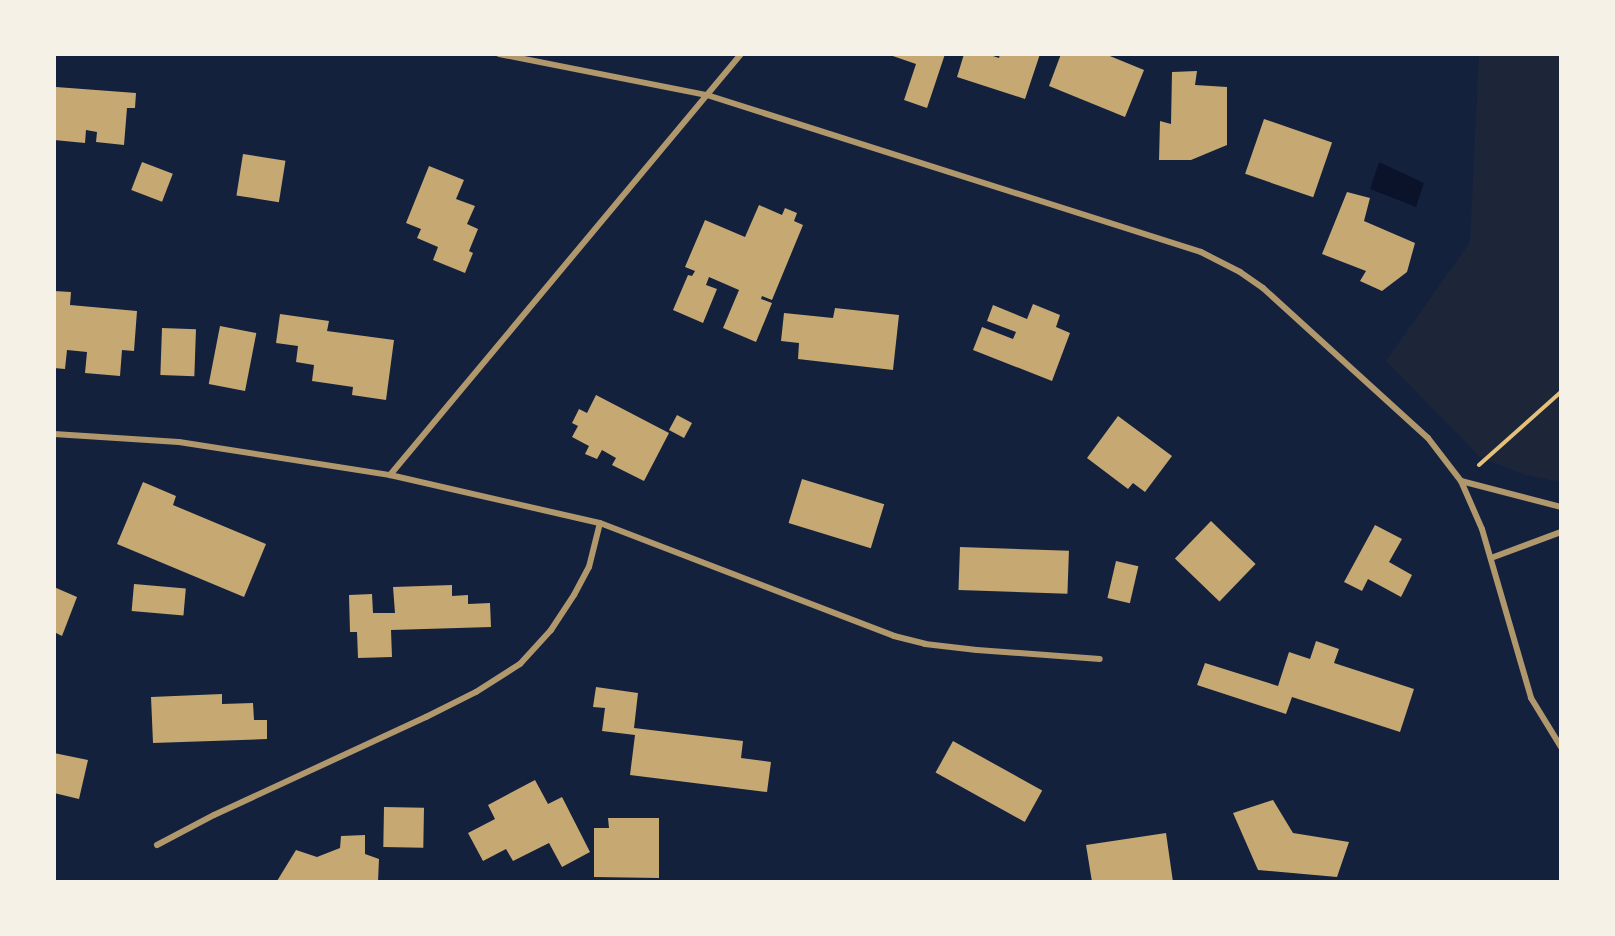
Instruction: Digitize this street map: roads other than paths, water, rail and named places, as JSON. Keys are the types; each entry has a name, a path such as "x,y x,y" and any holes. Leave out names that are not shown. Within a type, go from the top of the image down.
{"street":[{"path":"499,54 707,95 917,159 1221,260 1263,288 1428,438 1461,481 1491,558 1531,699 1561,747"},
{"path":"390,475 741,54"},
{"path":"54,434 179,442 390,475 600,523 894,636 925,644 977,650 1100,659"},
{"path":"1461,481 1561,507"},
{"path":"157,845 214,815 426,717 505,675 520,664 551,630 574,596 590,567 600,523"},
{"path":"1491,558 1561,532"}]}
